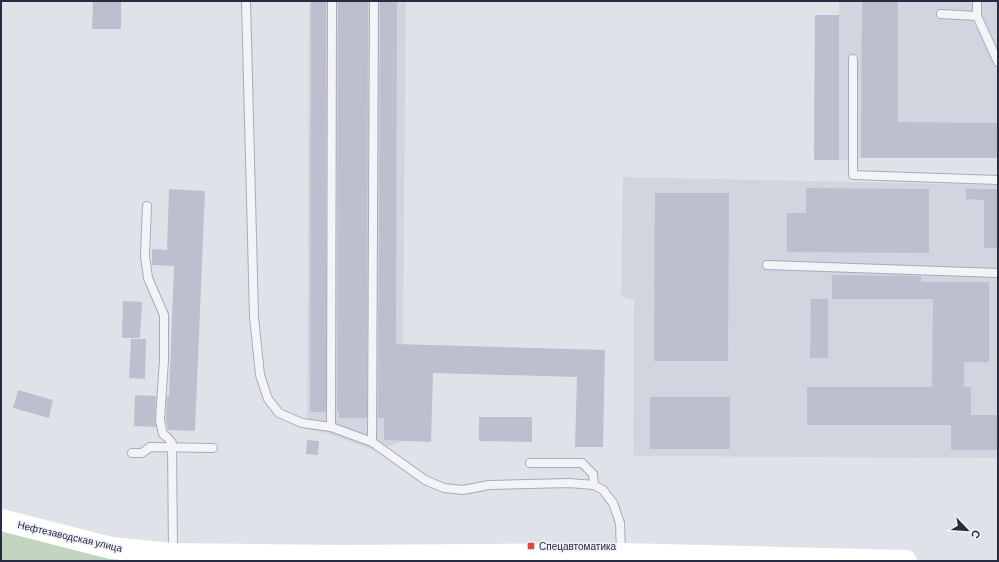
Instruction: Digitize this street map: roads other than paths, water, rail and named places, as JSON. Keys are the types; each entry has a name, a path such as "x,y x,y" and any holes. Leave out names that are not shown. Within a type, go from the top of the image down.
{"main road":[{"name":"Нефтезаводская улица","path":"1,520 111,548 173,554 342,556 621,554 906,561"}],"lane":[{"path":"246,1 254,317 260,375 268,399 279,413 302,423 331,427 372,442 425,480 444,488 463,490 489,486 569,483 594,485 603,490 613,503 620,523 621,554"},
{"path":"331,427 332,1"},
{"path":"372,442 374,1"},
{"path":"978,1 977,16 998,62"},
{"path":"941,14 977,16"},
{"path":"853,59 853,175 998,180"},
{"path":"147,206 145,256 148,278 164,315 164,347 160,420 163,434 168,437 172,443 173,554"},
{"path":"767,265 998,273"},
{"path":"132,453 142,453 150,447 213,448"},
{"path":"530,463 582,463 593,474 594,485"}],"place":[{"name":"Спецавтоматика","path":"531,546"}]}
